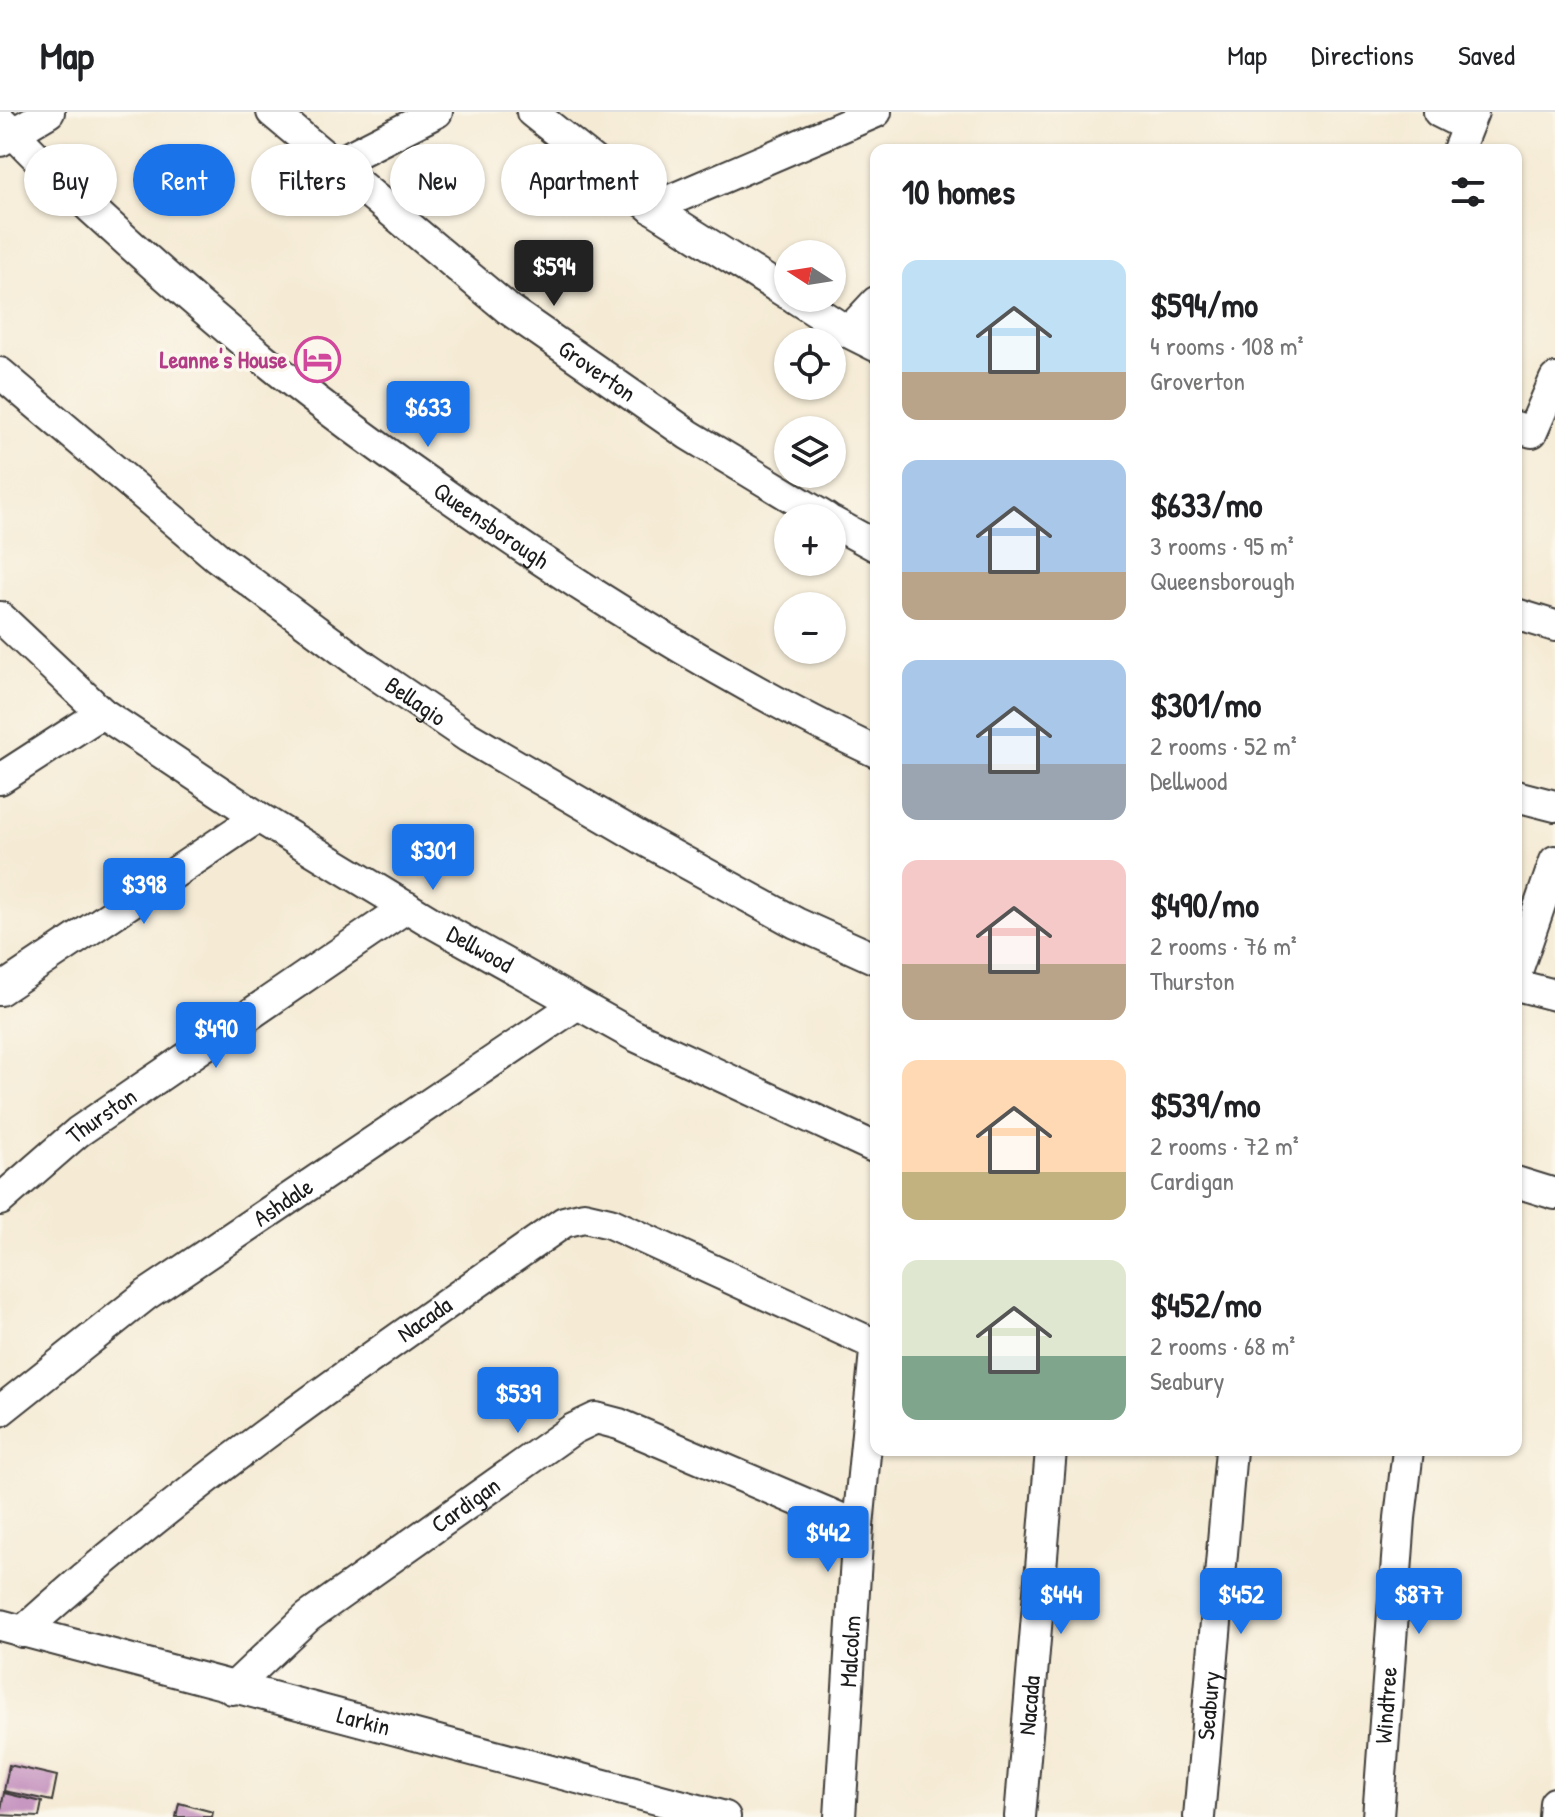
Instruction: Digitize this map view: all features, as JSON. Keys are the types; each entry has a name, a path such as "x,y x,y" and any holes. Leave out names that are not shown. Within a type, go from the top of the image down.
{"street":[{"path":"4,131 49,112"},
{"name":"Groverton","path":"272,112 309,144"},
{"path":"374,144 437,112"},
{"path":"532,112 572,144"},
{"path":"667,202 876,112"},
{"path":"1439,112 1466,129"},
{"name":"Queensborough","path":"4,131 265,360 400,463 529,553 626,614 720,671 870,749"},
{"name":"Groverton","path":"374,199 508,309 689,435 803,504"},
{"path":"665,216 774,285"},
{"path":"848,332 870,308"},
{"path":"817,312 870,343"},
{"name":"Bellagio","path":"0,373 217,557 365,667 468,737 661,850 796,923 870,956"},
{"path":"1522,429 1532,432 1555,379"},
{"path":"846,530 870,543"},
{"path":"1522,616 1555,626"},
{"name":"Dellwood","path":"0,617 102,713 258,817 576,1005 719,1077 870,1145"},
{"path":"0,779 102,713"},
{"path":"1522,798 1555,806"},
{"path":"0,990 258,817"},
{"path":"1522,957 1555,861"},
{"name":"Thurston","path":"0,1200 78,1132 407,907"},
{"path":"1522,987 1555,995"},
{"name":"Ashdale","path":"0,1411 146,1295 576,1005"},
{"path":"1522,1184 1555,1194"},
{"name":"Nacada","path":"11,1629 314,1397 564,1222 584,1217 610,1223 870,1340"},
{"name":"Malcolm","path":"840,1817 858,1526 870,1404"},
{"name":"Cardigan","path":"232,1689 308,1617 573,1429 596,1418 619,1424 858,1526"},
{"name":"Nacada","path":"1020,1817 1050,1456"},
{"name":"Seabury","path":"1199,1817 1230,1456"},
{"name":"Windtree","path":"1378,1817 1407,1456"},
{"name":"Larkin","path":"11,1629 725,1817"},
{"path":"1554,1817 1555,1803"}],"building":[{"path":"9,1765 57,1776 52,1801 4,1791"},
{"path":"4,1793 42,1802 39,1817 0,1815"},
{"path":"179,1803 213,1812 212,1817 176,1817"}],"place":[{"name":"Leanne's House","path":"318,360"}]}
